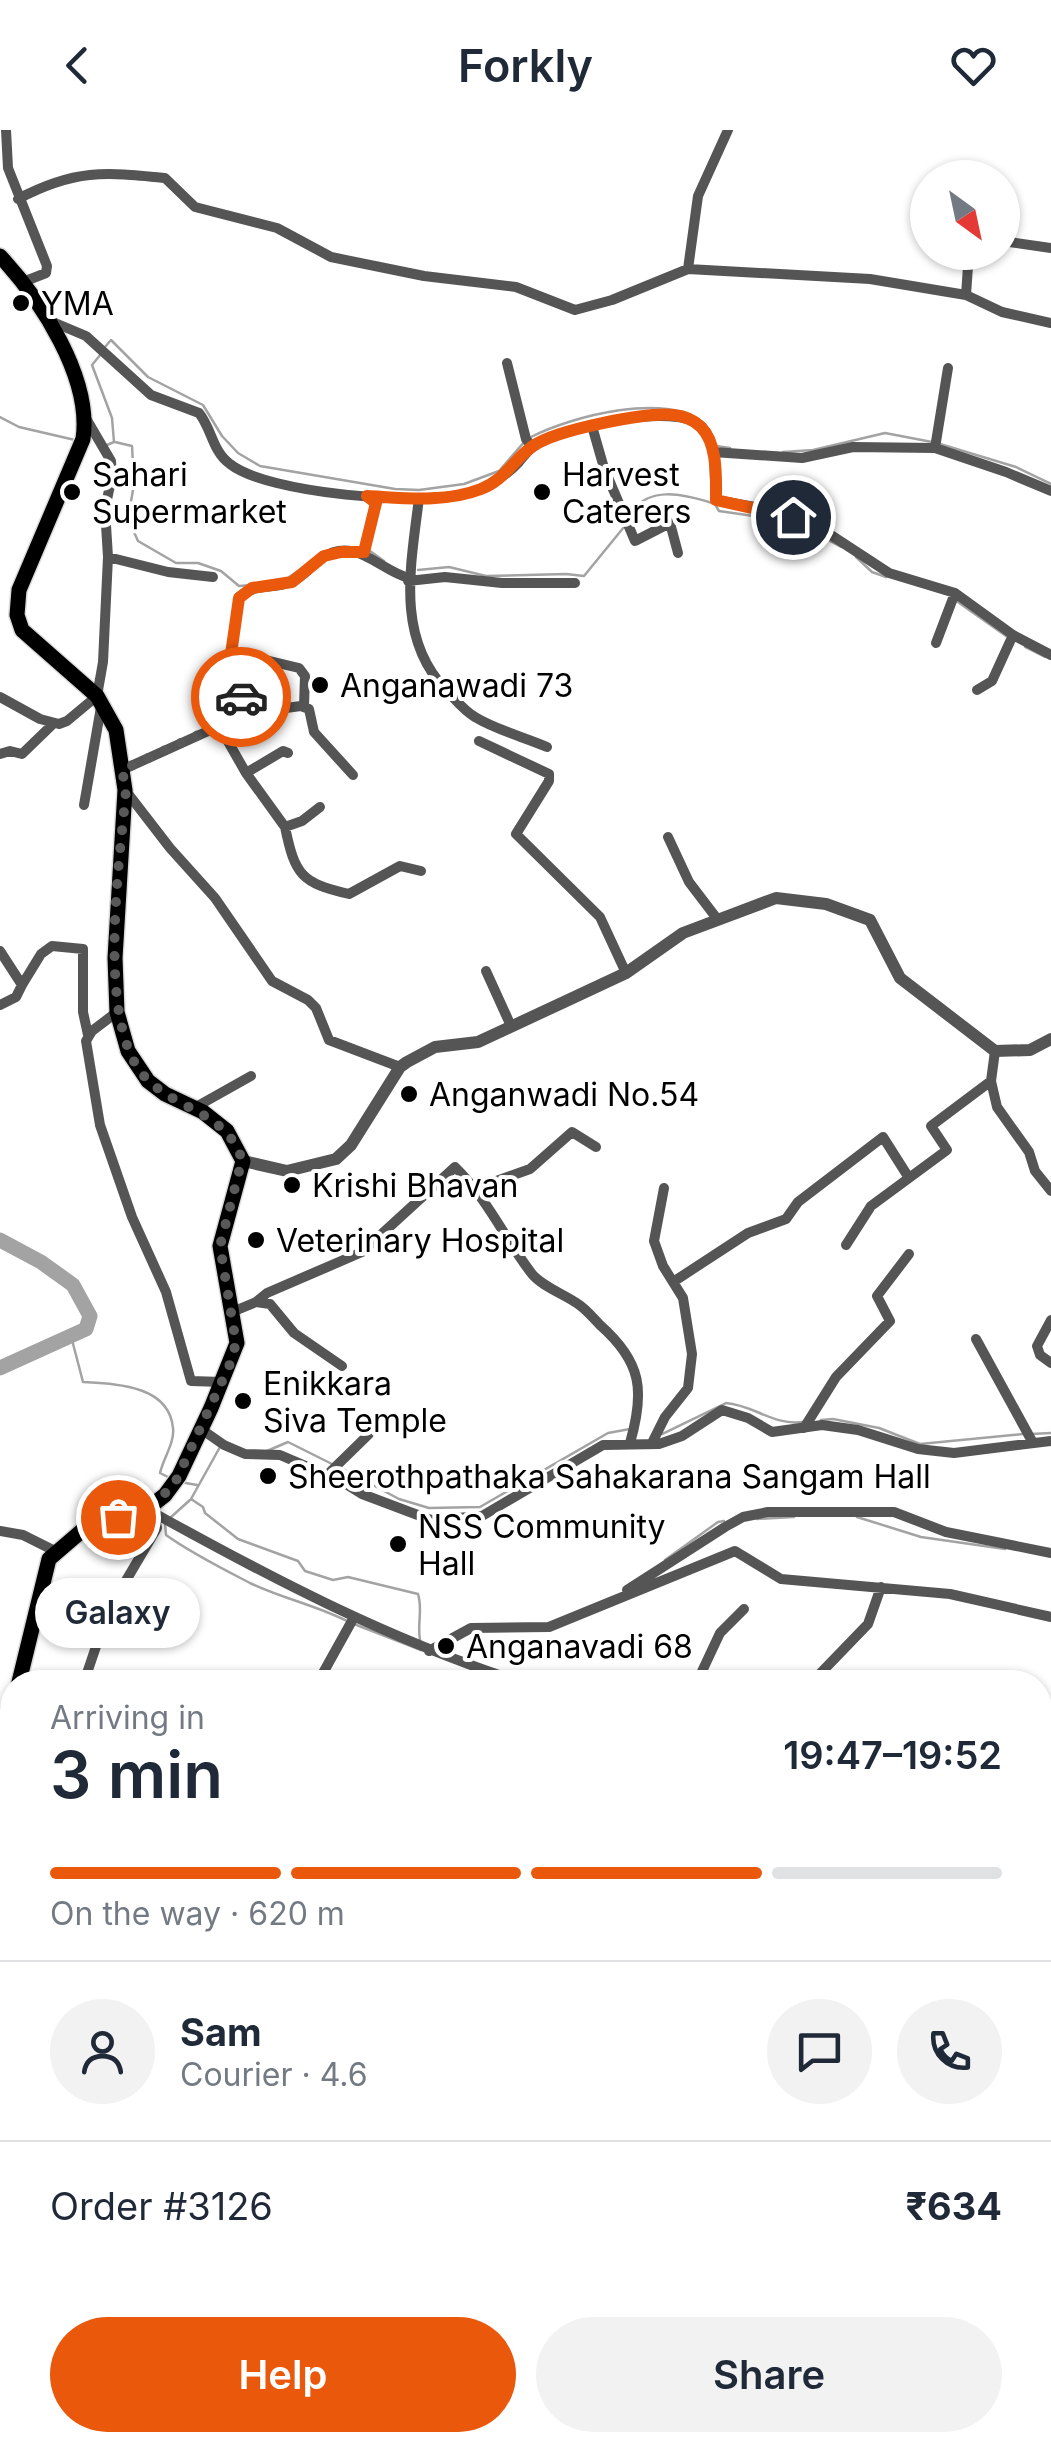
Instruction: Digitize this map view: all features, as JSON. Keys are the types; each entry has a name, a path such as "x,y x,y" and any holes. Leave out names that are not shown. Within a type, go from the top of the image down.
{"main road":[{"path":"0,256 24,282 48,320 80,390 86,420 88,441 19,590 17,615 22,630 99,698 116,730 126,790 115,958 119,1026 136,1068 165,1094 194,1108 227,1132 242,1160 220,1246 236,1343 222,1382 160,1515 85,1528 49,1559 38,1590 21,1670"}],"street":[{"path":"6,130 8,168 46,266 46,273 24,282"},
{"path":"688,269 698,196 728,130"},
{"path":"18,199 82,174 166,178 195,207 277,228 331,258 406,274 516,287 575,310 612,300 688,269 870,280 966,295 1002,312 1051,323"},
{"path":"1020,244 1051,248"},
{"path":"966,295 968,270"},
{"path":"48,320 86,336 151,395 199,413 217,451 239,470 263,481 367,496 462,495 504,478 532,447 559,434 673,414 699,425 712,449 716,500 772,510 814,524 889,572 955,593 1012,635 1051,654"},
{"path":"507,363 526,439 532,447"},
{"path":"936,448 948,368"},
{"path":"592,426 604,468 635,541 670,523 678,553"},
{"path":"84,805 103,662 108,557 105,509 112,476 107,453 88,441"},
{"path":"712,449 802,458 852,447 936,448 1051,492"},
{"path":"364,552 376,503 367,496"},
{"path":"419,498 409,580 412,629 432,675 473,716 547,747"},
{"path":"422,871 400,866 349,894 314,886 292,862 285,827 214,717 242,694 231,672 239,598 252,588 292,582 324,556 341,552 364,552 409,580 445,577 502,583 575,582"},
{"path":"108,557 168,572 214,577"},
{"path":"936,643 955,593"},
{"path":"977,690 992,681 1012,635"},
{"path":"231,652 299,668 304,676 304,706 314,732 352,775"},
{"path":"0,697 53,724"},
{"path":"0,754 22,754 53,724 67,721 99,698"},
{"path":"122,770 248,713 304,706"},
{"path":"479,741 550,774 516,834 600,918 626,973"},
{"path":"246,772 284,751 288,753"},
{"path":"126,790 215,898 272,980 316,1008 330,1040 400,1067"},
{"path":"285,827 320,808"},
{"path":"668,836 690,882 718,920"},
{"path":"242,1160 286,1171 336,1159 358,1135 400,1067 435,1047 465,1046 511,1026 626,973 683,933 776,898 826,904 870,920 900,978 994,1051 1030,1050 1051,1040"},
{"path":"0,1005 16,997 42,954 52,946 83,950 86,1042 100,1125 132,1217 166,1292 186,1352 191,1381 222,1382"},
{"path":"0,951 22,984"},
{"path":"486,971 511,1026"},
{"path":"88,1034 117,1012"},
{"path":"994,1051 991,1080 997,1107 1051,1191"},
{"path":"194,1108 250,1076"},
{"path":"846,1245 871,1206 947,1150 932,1126 991,1080"},
{"path":"474,1189 530,1168 572,1132 596,1147"},
{"path":"673,1282 748,1233 786,1219 798,1202 883,1137 908,1178"},
{"path":"232,1312 256,1302 267,1292 362,1252 453,1168 461,1172 495,1214 535,1278 582,1306 630,1358 640,1401 633,1435"},
{"path":"652,1443 688,1388 692,1354 688,1316 654,1241 664,1188"},
{"path":"804,1428 836,1377 890,1321 877,1296 908,1254"},
{"path":"256,1302 270,1304 294,1333 342,1366"},
{"path":"1051,1320 1036,1346 1051,1364"},
{"path":"976,1339 1033,1443"},
{"path":"201,1429 254,1456 280,1455 333,1469 362,1494 430,1520 482,1516 603,1445 633,1435 652,1443 682,1436 722,1410 748,1418 772,1432 822,1425 858,1430 918,1449 954,1453 1051,1441"},
{"path":"333,1469 369,1434"},
{"path":"606,1605 744,1516 768,1512 894,1512 946,1532 1051,1552"},
{"path":"88,1670 108,1611 157,1528 160,1515 353,1618 486,1670"},
{"path":"0,1532 23,1534 57,1552"},
{"path":"426,1649 470,1628 549,1627 735,1551 781,1578 950,1594 1051,1617"},
{"path":"824,1670 868,1624 881,1587"},
{"path":"703,1670 720,1633 744,1609"},
{"path":"325,1670 353,1618"}],"waterway":[{"path":"105,347 111,340 148,377 203,405 222,436 238,453 260,466 419,490 464,484 499,471 525,441"},
{"path":"101,354 92,365 112,418 114,442 107,445"},
{"path":"531,437 570,421 644,408 688,414 704,424"},
{"path":"0,417 19,427 75,440"},
{"path":"783,452 813,450 885,433 932,442"},
{"path":"115,442 132,446 134,484 128,519 138,541 176,563 198,563 221,571 239,586 252,585"},
{"path":"940,444 1016,467 1051,484"},
{"path":"716,446 730,448"},
{"path":"710,461 711,478"},
{"path":"630,515 646,499 666,494 712,503"},
{"path":"713,501 719,511 788,521"},
{"path":"796,523 841,547"},
{"path":"418,570 449,567 486,576 584,576 624,527"},
{"path":"370,551 384,561"},
{"path":"856,557 872,572 886,577"},
{"path":"289,577 303,568"},
{"path":"955,600 1006,636"},
{"path":"1025,647 1045,657"},
{"path":"0,1240 73,1285 90,1316 86,1329 0,1368"},
{"path":"71,1336 83,1382 139,1390 162,1403 173,1428 160,1473 168,1477"},
{"path":"662,1434 726,1403 782,1421 803,1422"},
{"path":"821,1420 879,1428 920,1444 1023,1434"},
{"path":"339,1467 399,1499 429,1508 480,1507 608,1433 630,1429"},
{"path":"1031,1434 1051,1433"},
{"path":"267,1451 288,1442 332,1464"},
{"path":"220,1447 191,1499 205,1513 238,1539 298,1561 305,1571 333,1580 348,1577 418,1594 420,1640"},
{"path":"180,1482 197,1485"},
{"path":"170,1518 190,1500"},
{"path":"757,1519 794,1517"},
{"path":"857,1517 921,1537 1005,1549"},
{"path":"665,1560 724,1521"},
{"path":"165,1524 166,1535 218,1566 347,1621"},
{"path":"354,1624 421,1650"}],"way so far":[{"path":"118,1517 151,1506 174,1485 230,1364 236,1343 220,1246 242,1160 227,1132 202,1112 165,1094 136,1068 119,1026 115,958 126,790 122,770 218,726 214,717 241,697"}],"place":[{"name":"YMA","path":"21,303"},
{"name":"Sahari Supermarket","path":"72,492"},
{"name":"Harvest Caterers","path":"542,492"},
{"name":"Anganawadi 73","path":"320,685"},
{"name":"Anganwadi No.54","path":"409,1094"},
{"name":"Krishi Bhavan","path":"292,1185"},
{"name":"Veterinary Hospital","path":"256,1240"},
{"name":"Enikkara Siva Temple","path":"243,1401"},
{"name":"Sheerothpathaka Sahakarana Sangam Hall","path":"268,1476"},
{"name":"Galaxy","path":"118,1517"},
{"name":"NSS Community Hall","path":"398,1544"},
{"name":"Anganavadi 68","path":"446,1646"}],"route":[{"path":"241,697 230,661 239,598 252,588 292,582 324,556 364,552 376,503 367,496 434,499 462,495 504,478 532,447 559,434 673,414 691,419 705,430 713,452 716,500 793,517"}]}
